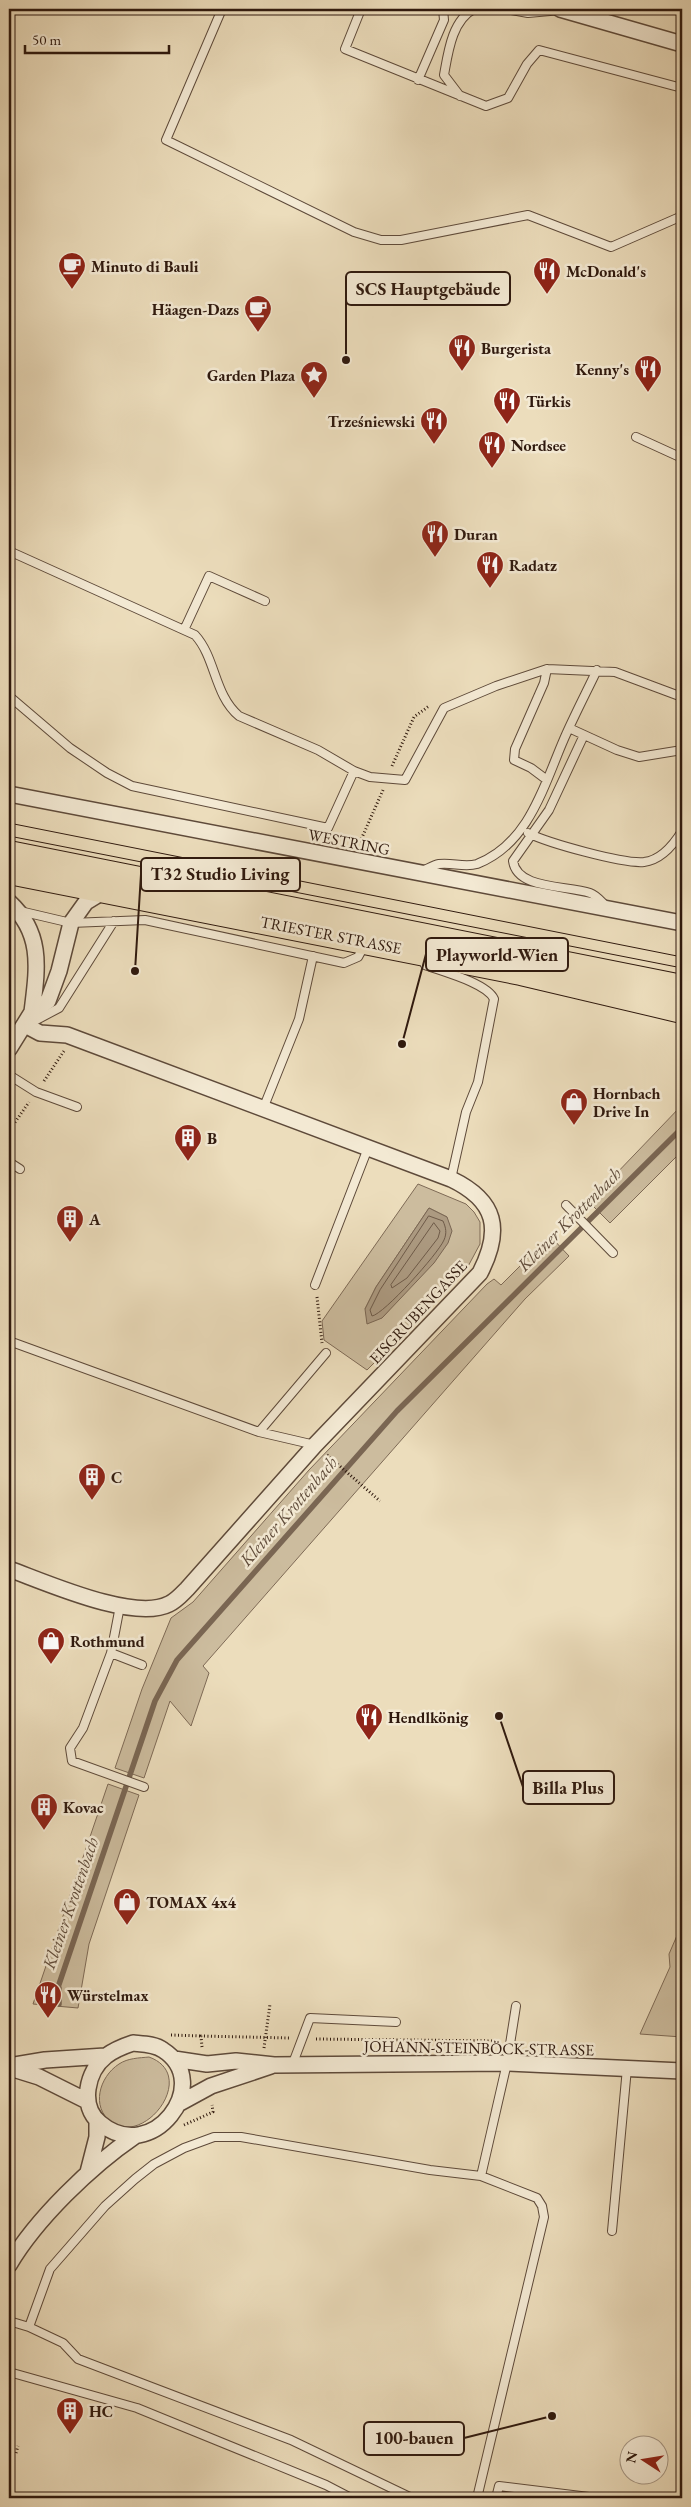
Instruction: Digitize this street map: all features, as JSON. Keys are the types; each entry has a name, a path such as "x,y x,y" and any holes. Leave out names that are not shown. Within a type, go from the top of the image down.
{"main road":[{"name":"TRIESTER STRASSE","path":"9,853 682,987"},
{"name":"TRIESTER STRASSE","path":"9,872 521,973 682,1011"}],"street":[{"path":"562,9 682,44"},
{"name":"WESTRING","path":"9,794 682,923"},
{"path":"9,1049 29,1019 48,1000 59,971 71,923 86,902 104,891"},
{"path":"13,906 32,935 38,962 29,1019"},
{"name":"EISGRUBENGASSE","path":"9,1569 120,1606 148,1609 169,1604 181,1594 320,1448 480,1273 492,1244 493,1228 490,1210 479,1196 451,1179 67,1035 40,1033 29,1019"},
{"path":"9,2265 20,2245 88,2172 135,2136 158,2128 169,2118 178,2104 182,2086 182,2074 174,2059 162,2049 133,2043 122,2046 105,2056 94,2071 88,2086 87,2101 97,2121 97,2137 88,2172"},
{"path":"9,2067 45,2060 105,2056"},
{"name":"JOHANN-STEINBÖCK-STRASSE","path":"174,2059 208,2064 236,2060 270,2064 506,2063 682,2071"},
{"name":"JOHANN-STEINBÖCK-STRASSE","path":"178,2104 211,2086 270,2064"},
{"path":"9,2067 39,2077 87,2101"},
{"path":"97,2121 118,2134 135,2136"}],"lane":[{"path":"222,9 166,140 354,232 381,240 402,240 528,215 611,247 682,216"},
{"path":"361,9 344,49 486,106 508,98 527,64 539,50 682,88"},
{"path":"418,80 444,20 443,9"},
{"path":"461,97 444,75 451,41 463,18 474,9"},
{"path":"506,9 528,12 562,9"},
{"path":"636,437 682,458"},
{"path":"9,551 195,635 201,642 213,674 230,709 239,716 318,750 354,771 370,777 405,780 444,708 496,686 547,669 615,672 682,697"},
{"path":"184,630 209,576 265,601"},
{"path":"546,780 532,768 514,760 515,749 544,683 547,669"},
{"path":"418,873 440,864 458,866 476,864 508,844 522,830 532,814 569,728 597,670"},
{"path":"9,696 70,748 99,768 132,786 160,793 328,828 354,771"},
{"path":"569,728 617,750 639,757 682,750"},
{"path":"584,735 549,810 513,861 514,871 523,879 592,893 610,910"},
{"path":"522,830 621,862 646,862 672,847 682,831"},
{"path":"13,906 71,923 145,920 344,963 358,957 366,942 480,986 492,994 494,999 478,1082 466,1112 451,1179"},
{"path":"29,1019 59,1008 114,921"},
{"path":"263,1109 299,1019 313,956"},
{"path":"9,1075 36,1092 77,1107"},
{"path":"316,1285 368,1148"},
{"path":"9,1162 20,1169"},
{"path":"566,1204 613,1253"},
{"path":"9,1341 259,1432 320,1448"},
{"path":"259,1432 326,1353"},
{"path":"120,1606 111,1653 83,1728 70,1748 72,1761 144,1787"},
{"path":"111,1653 142,1665"},
{"path":"481,2176 506,2063 516,2006"},
{"path":"293,2063 310,2018 396,2022"},
{"path":"612,2231 627,2068"},
{"path":"29,2327 50,2269 105,2206 154,2164 184,2148 214,2136 241,2137 430,2170 481,2176 537,2198 542,2206 544,2217 477,2498"},
{"path":"9,2321 29,2327 63,2343 78,2359 291,2440 412,2498"},
{"path":"9,2372 137,2408 326,2485 351,2498"},
{"path":"496,2498 499,2486 597,2498"}],"path":[{"path":"360,842 414,717 434,702"},
{"path":"384,766 393,766"},
{"path":"316,1285 320,1339 326,1353"},
{"path":"320,1448 380,1501"},
{"path":"270,2004 264,2037 270,2064"},
{"path":"202,2055 201,2036 295,2038"},
{"path":"314,2039 498,2041"},
{"path":"16,2454 18,2446"}],"shaded area":[{"path":"682,1105 682,1151 610,1223 589,1202"},
{"path":"418,1184 466,1204 474,1212 480,1222 480,1244 465,1272 367,1370 324,1340 322,1321","holes":["429,1208 447,1217 397,1301 382,1318 365,1309 376,1287"]},
{"path":"550,1236 569,1256 525,1299 203,1666 209,1673 191,1726 170,1701 144,1778 115,1768 142,1689 171,1618 193,1602 309,1470 487,1284 494,1279 501,1285"},
{"path":"108,1784 139,1795 89,1944 78,2008 33,2004"},
{"path":"682,1924 682,2037 640,2034 670,1967 669,1954"},
{"path":"149,2057 163,2066 169,2078 168,2092 162,2106 151,2117 138,2125 124,2127 111,2122 105,2116 99,2100 102,2084 106,2076 122,2062"}],"water":[{"path":"429,1208 447,1217 452,1231 448,1243 434,1263 382,1318 367,1324 365,1309 376,1287"}],"waterway":[{"name":"Kleiner Krottenbach","path":"53,2002 155,1701 177,1660 397,1411 682,1128"},
{"name":"Kleiner Krottenbach","path":"59,1988 59,2004"}],"tram line":[{"path":"9,823 682,957"},
{"path":"9,836 682,968"}],"place":[{"name":"Minuto di Bauli","path":"72,290"},
{"name":"McDonald's","path":"547,295"},
{"name":"Häagen-Dazs","path":"258,333"},
{"name":"SCS Hauptgebäude","path":"346,360"},
{"name":"Burgerista","path":"462,372"},
{"name":"Kenny's","path":"648,393"},
{"name":"Garden Plaza","path":"314,399"},
{"name":"Türkis","path":"507,425"},
{"name":"Trześniewski","path":"434,445"},
{"name":"Nordsee","path":"492,469"},
{"name":"Duran","path":"435,558"},
{"name":"Radatz","path":"490,589"},
{"name":"T32 Studio Living","path":"135,971"},
{"name":"Playworld-Wien","path":"402,1044"},
{"name":"Hornbach Drive In","path":"574,1126"},
{"name":"B","path":"188,1162"},
{"name":"A","path":"70,1243"},
{"name":"C","path":"92,1501"},
{"name":"Rothmund","path":"51,1665"},
{"name":"Billa Plus","path":"499,1716"},
{"name":"Hendlkönig","path":"369,1741"},
{"name":"Kovac","path":"44,1831"},
{"name":"TOMAX 4x4","path":"127,1926"},
{"name":"Würstelmax","path":"48,2019"},
{"name":"100-bauen","path":"552,2416"},
{"name":"HC","path":"70,2435"}]}
